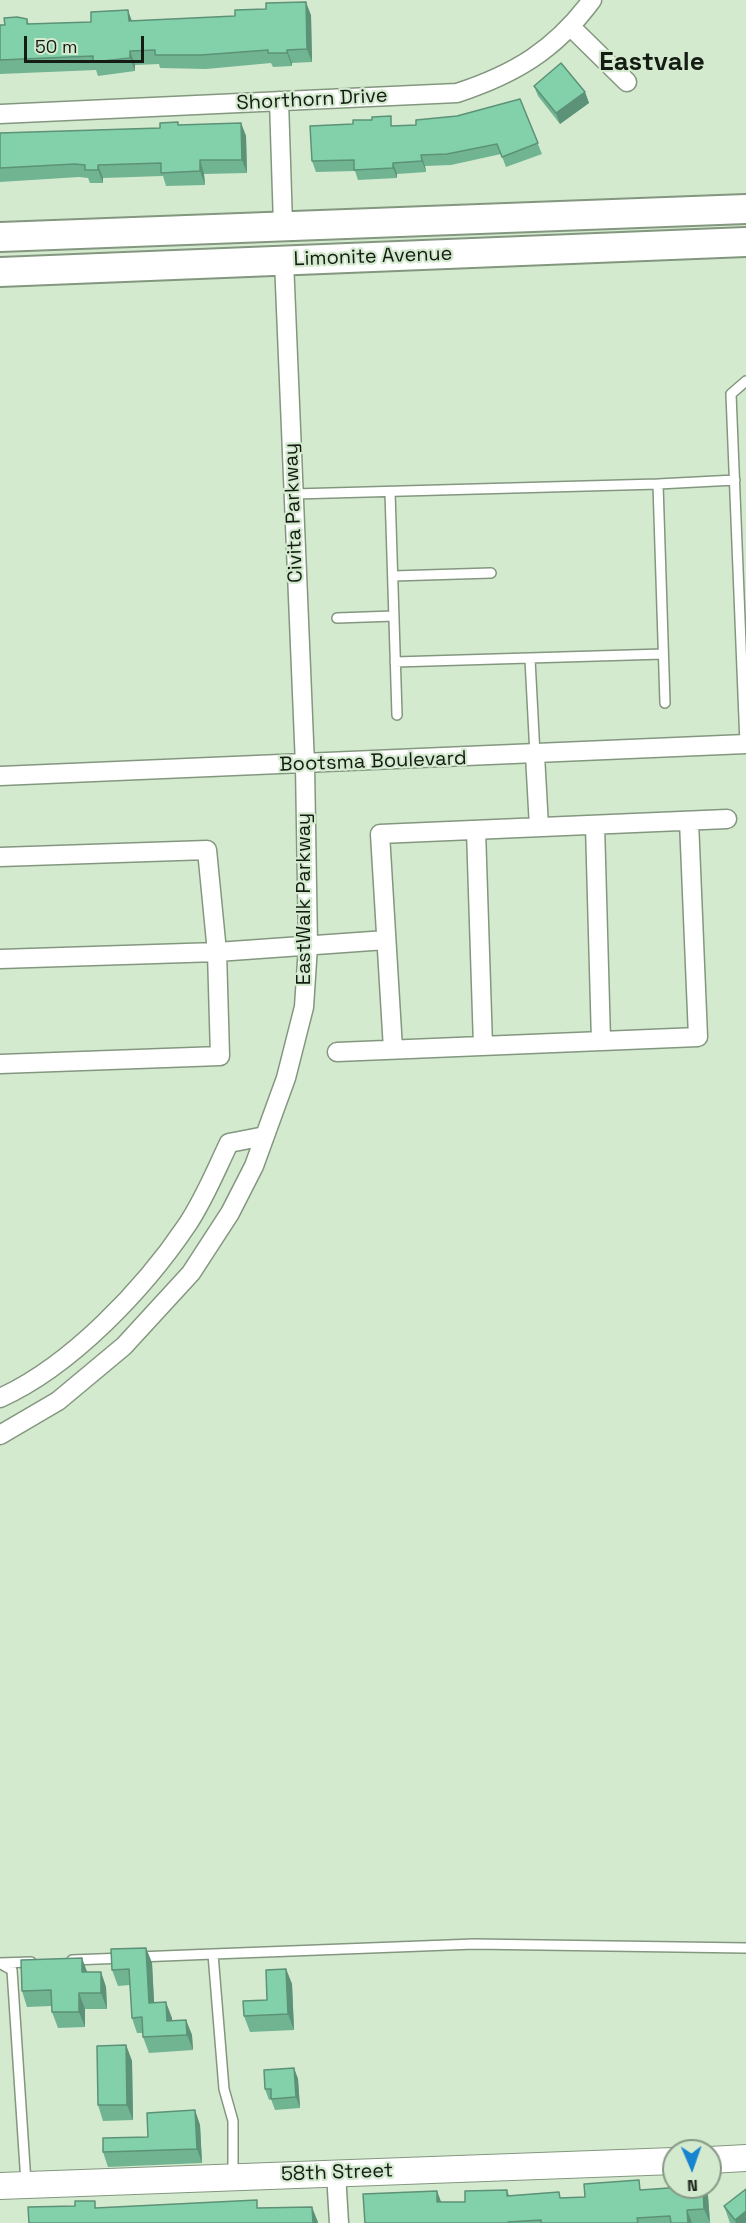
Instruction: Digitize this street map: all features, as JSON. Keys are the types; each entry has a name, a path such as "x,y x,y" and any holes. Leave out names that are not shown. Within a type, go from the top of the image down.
{"main road":[{"name":"Limonite Avenue","path":"0,237 746,209"},
{"path":"111,268 153,243 272,238 283,225"},
{"name":"Limonite Avenue","path":"0,272 746,242"}],"street":[{"name":"Shorthorn Drive","path":"0,114 457,93 499,79 538,56 572,28 592,0"},
{"path":"572,28 627,82"},
{"path":"279,101 283,225"},
{"name":"Civita Parkway","path":"284,261 305,765"},
{"name":"Bootsma Boulevard","path":"0,776 305,765 745,744"},
{"path":"535,755 539,827"},
{"name":"EastWalk Parkway","path":"0,1435 58,1401 124,1346 191,1273 230,1213 254,1166 286,1078 304,1007 308,946 305,765"},
{"path":"393,1049 380,834 727,819"},
{"path":"337,1052 698,1037 689,821"},
{"path":"595,825 601,1041"},
{"path":"476,830 483,1046"},
{"path":"0,857 207,850 217,952 220,1056 0,1064"},
{"path":"0,959 217,952 386,940"},
{"path":"0,1398 54,1365 109,1318 188,1224 229,1143 265,1136"},
{"path":"722,2159 746,2158"},
{"name":"58th Street","path":"0,2186 662,2161"},
{"path":"336,2173 339,2223"}],"lane":[{"path":"745,744 731,394 746,381"},
{"path":"294,494 735,480"},
{"path":"658,484 665,703"},
{"path":"390,492 397,716"},
{"path":"393,576 491,573"},
{"path":"337,618 394,616"},
{"path":"395,662 663,654"},
{"path":"530,659 535,755"},
{"path":"59,1960 474,1944 746,1948"},
{"path":"213,1954 224,2089 233,2121 233,2177"},
{"path":"0,1963 47,1961"},
{"path":"0,1963 12,1970 26,2185"}],"building":[{"path":"306,2 307,49 287,50 287,53 268,53 268,50 201,55 155,55 155,50 130,51 130,58 93,62 93,56 0,60 0,25 5,25 4,18 27,19 27,24 91,22 91,12 128,10 129,21 235,16 235,10 266,9 266,3"},
{"path":"561,63 585,92 556,113 534,86"},
{"path":"520,99 538,143 502,157 497,144 447,154 421,155 422,161 393,163 393,168 354,170 354,160 312,161 310,126 353,124 353,120 372,120 372,117 391,116 391,126 416,125 416,120 457,116"},
{"path":"178,122 178,125 241,123 242,160 200,160 200,171 161,173 161,163 98,165 98,170 85,170 85,165 75,164 0,168 0,133 160,128 160,123"},
{"path":"146,1948 149,2003 166,2002 167,2021 186,2020 187,2035 143,2037 142,2017 132,2018 129,1969 112,1970 111,1949"},
{"path":"82,1958 82,1972 101,1972 101,1993 79,1993 79,2012 52,2012 51,1990 22,1991 21,1960"},
{"path":"286,1969 288,2014 244,2016 243,2001 267,2000 266,1970"},
{"path":"126,2045 127,2105 98,2105 97,2046"},
{"path":"294,2068 296,2097 271,2099 271,2089 265,2089 264,2070"},
{"path":"195,2110 197,2149 103,2152 103,2138 148,2137 147,2113"},
{"path":"639,2180 640,2190 662,2188 662,2199 704,2199 704,2209 687,2210 688,2223 671,2223 670,2216 637,2218 638,2223 541,2223 541,2220 508,2223 365,2223 363,2194 437,2191 437,2202 465,2202 465,2191 507,2190 507,2196 559,2192 560,2198 585,2197 584,2184"},
{"path":"746,2189 746,2211 735,2220 724,2206"},
{"path":"257,2200 257,2208 312,2207 313,2223 29,2223 28,2207 75,2206 75,2201 95,2201 95,2208"}],"district":[{"name":"Eastvale","path":"652,63"}]}
